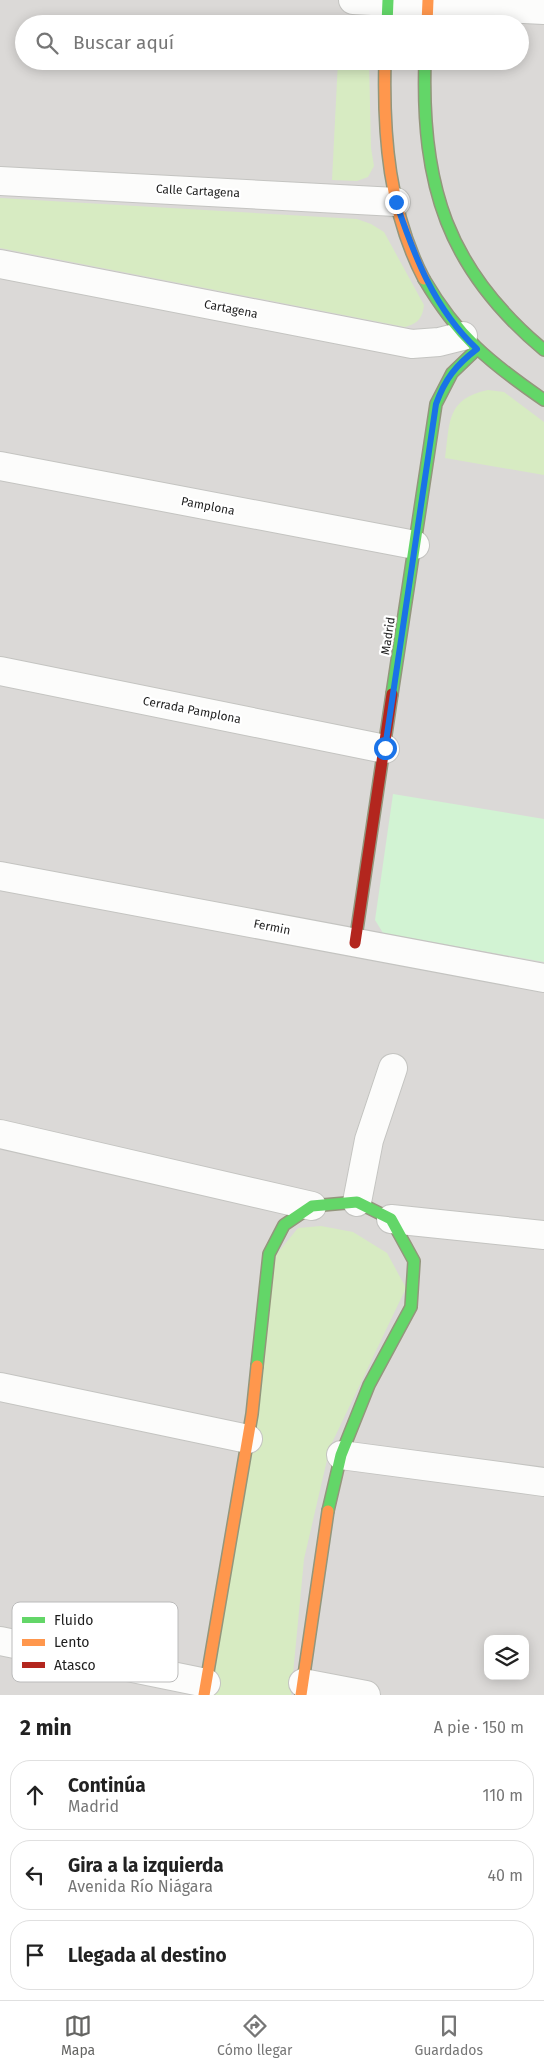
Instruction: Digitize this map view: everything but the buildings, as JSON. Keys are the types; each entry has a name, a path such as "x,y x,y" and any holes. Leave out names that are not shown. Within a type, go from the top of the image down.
{"street":[{"path":"353,0 387,8 544,10"},
{"path":"385,70 387,151 396,202 415,258 438,300 470,342 544,400"},
{"path":"425,70 427,148 437,198 455,242 482,288 527,338 544,350"},
{"name":"Calle Cartagena","path":"0,181 396,202"},
{"name":"Cartagena","path":"0,264 412,344 470,342"},
{"name":"Madrid","path":"355,943 436,404 444,382 470,342"},
{"name":"Pamplona","path":"0,466 415,545"},
{"name":"Cerrada Pamplona","path":"0,671 385,748"},
{"name":"Fermin","path":"0,876 544,978"},
{"path":"357,1202 369,1140 393,1068"},
{"path":"0,1134 312,1206 357,1202 391,1219 544,1235"},
{"path":"175,1682 205,1689 248,1439 269,1254 284,1225 312,1206"},
{"path":"366,1695 302,1689 330,1498 341,1455 369,1385 411,1307 414,1261 391,1219"},
{"path":"0,1387 248,1439"},
{"path":"341,1455 544,1482"}],"shaded area":[{"path":"0,0 544,0 544,1695 0,1695"}],"green space":[{"path":"338,70 369,70 371,148 374,166 368,177 357,181 332,180"},
{"path":"0,198 357,219 371,224 384,232 424,305 423,310 419,320 405,327 0,248"},
{"path":"488,390 504,392 544,422 544,475 445,458 450,423 457,406 464,399"},
{"path":"393,794 544,819 544,962 383,933 375,920"},
{"path":"321,1226 353,1232 387,1253 406,1288 330,1447 304,1559 291,1695 209,1695 276,1255 298,1228"}],"traffic: fast":[{"path":"387,15 388,0"},
{"path":"425,70 428,147 435,186 447,222 463,256 484,288 511,319 544,350"},
{"path":"424,279 462,333 491,360 544,400"},
{"path":"392,694 436,404 452,373 477,349"},
{"path":"257,1366 269,1254 284,1225 312,1206 357,1202 391,1219 414,1261 411,1307 369,1385 341,1455 328,1511"}],"traffic: slow":[{"path":"427,15 428,0"},
{"path":"385,70 387,145 396,200 412,253 424,279"},
{"path":"204,1695 252,1414 257,1366"},
{"path":"301,1695 328,1511"}],"traffic: jam":[{"path":"355,943 392,694"}],"route":[{"path":"385,748 436,404 444,382 458,363 477,349 463,336 438,300 415,258 396,202"}]}
